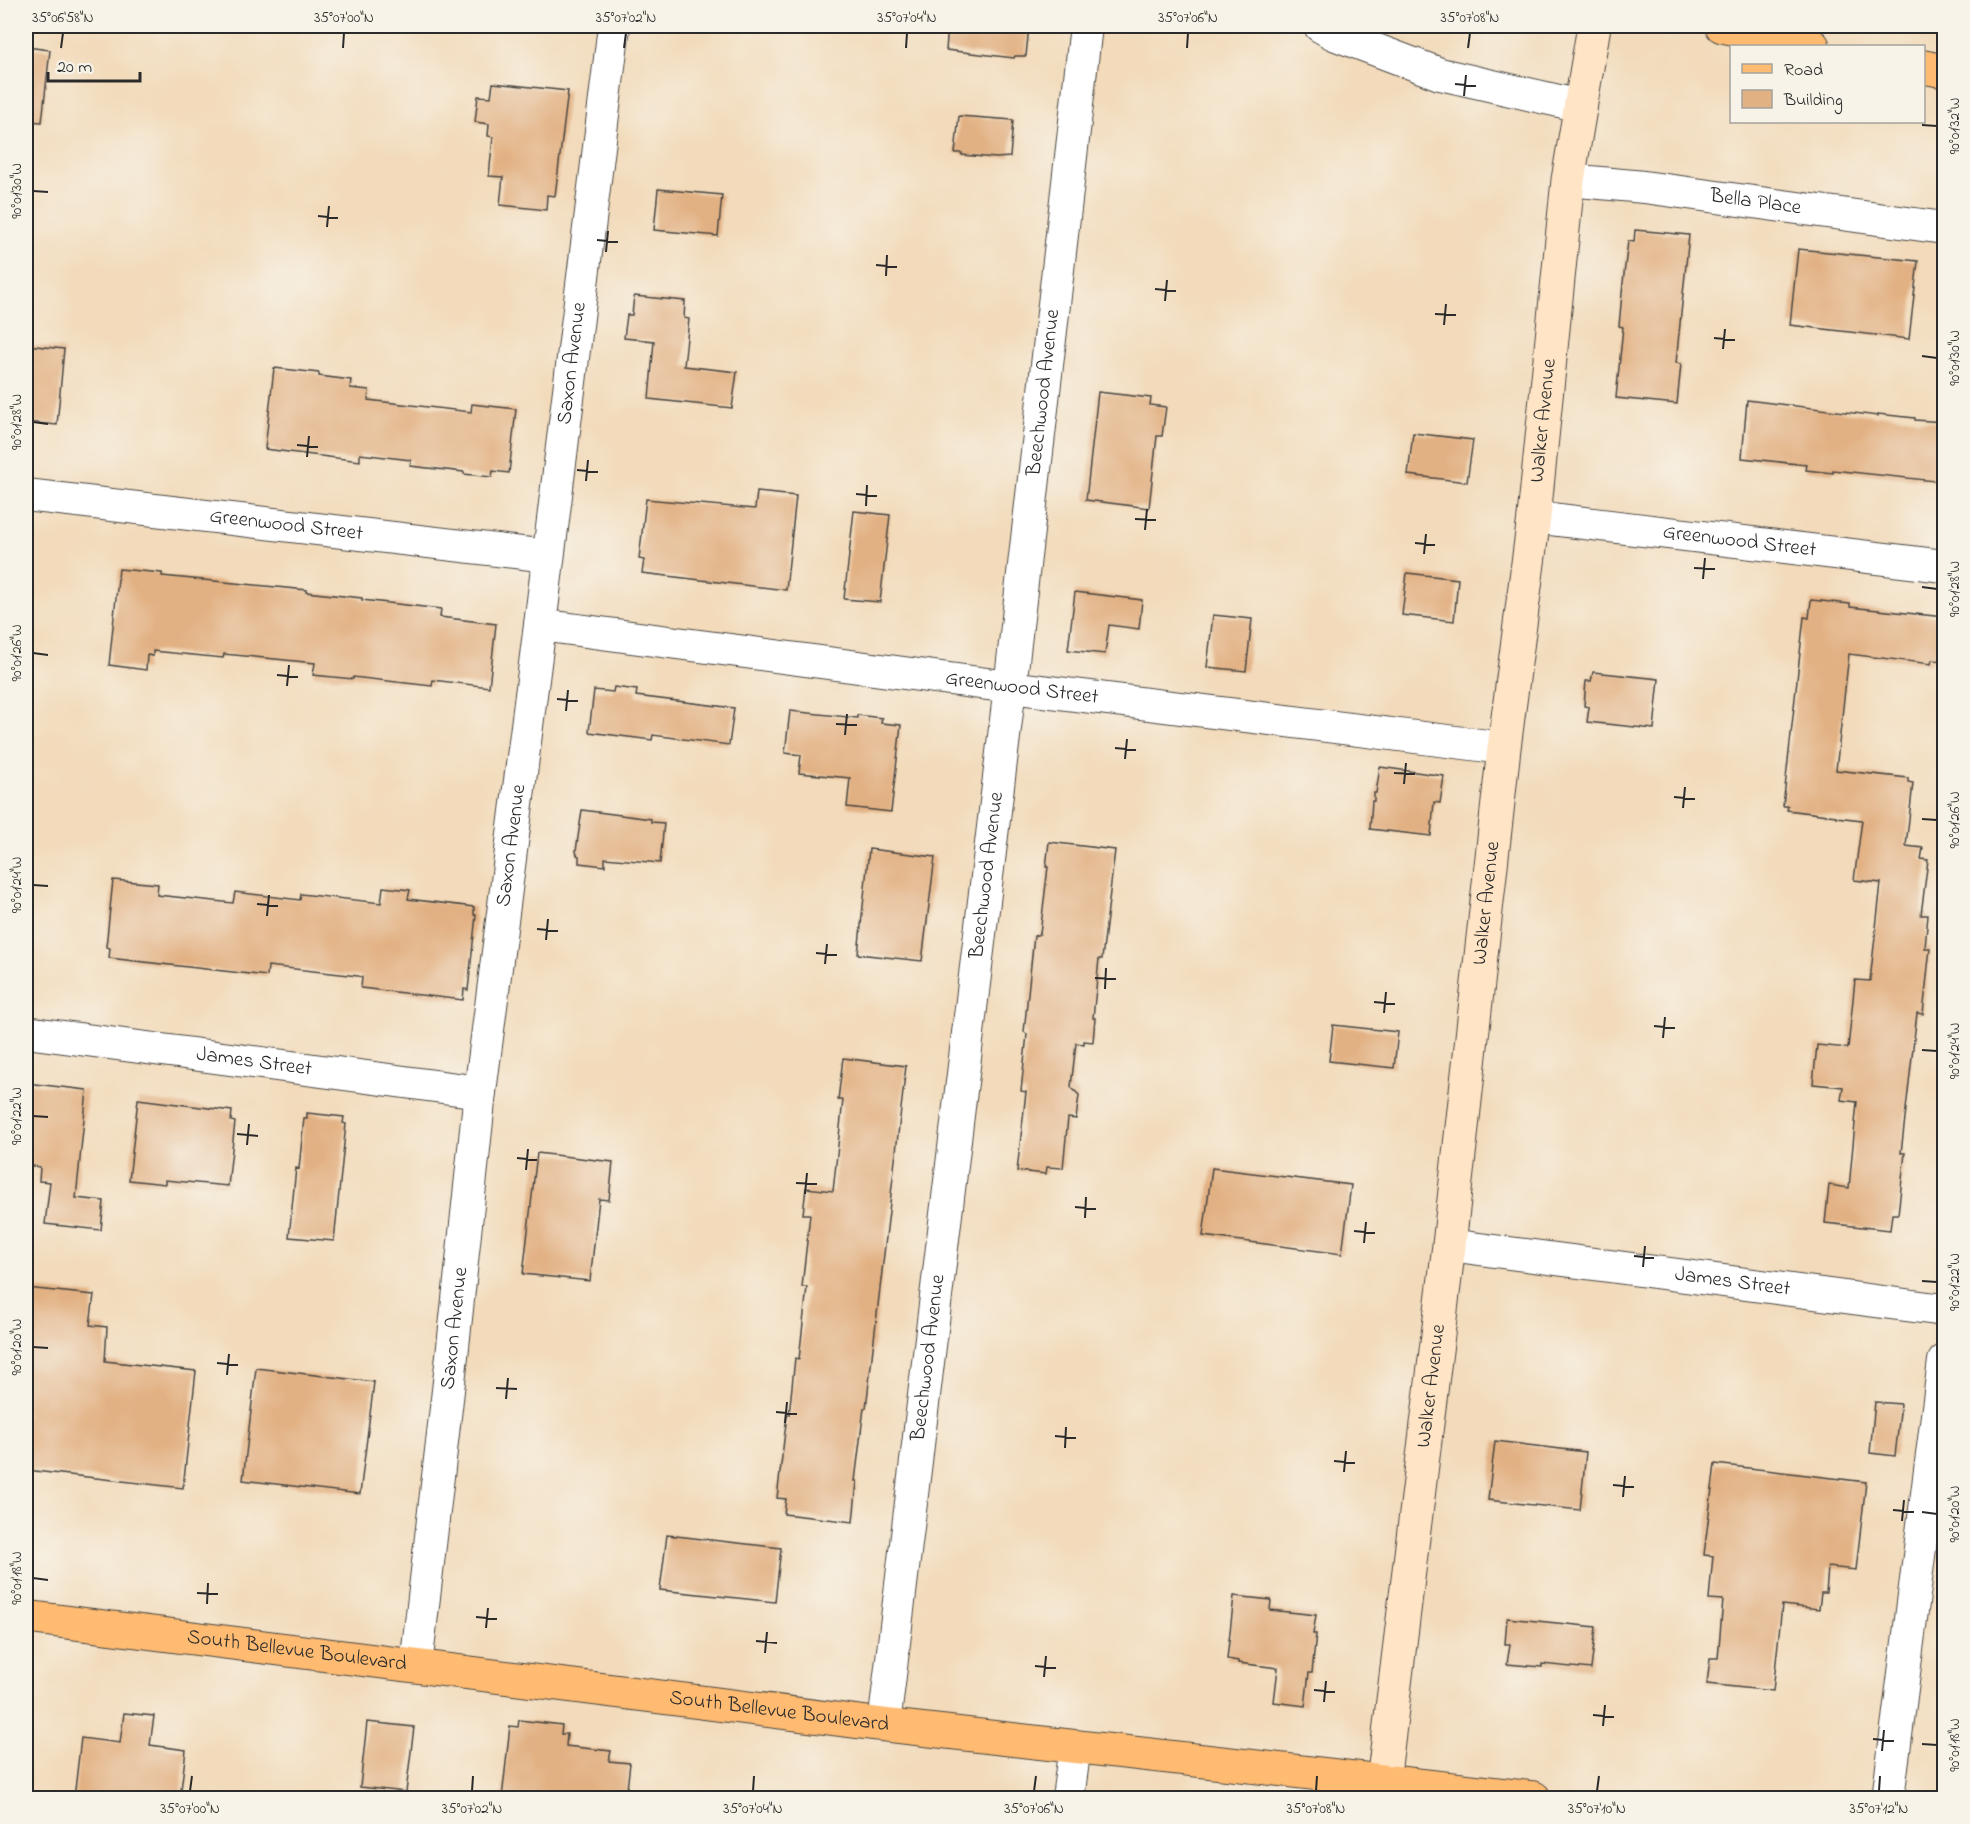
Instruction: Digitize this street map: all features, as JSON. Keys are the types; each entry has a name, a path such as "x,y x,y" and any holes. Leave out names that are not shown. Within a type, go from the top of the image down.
{"main road":[{"path":"1722,26 1808,45"},
{"path":"1925,67 1944,70"},
{"name":"South Bellevue Boulevard","path":"26,1617 884,1725 1534,1798"}],"street":[{"name":"Saxon Avenue","path":"416,1666 480,1092 614,26"},
{"name":"Beechwood Avenue","path":"884,1725 1010,687 1086,26"},
{"path":"1320,26 1334,34 1440,74 1581,106"},
{"name":"Walker Avenue","path":"1383,1782 1449,1245 1504,748 1534,517 1568,180 1593,26"},
{"name":"Bella Place","path":"1568,180 1644,187 1944,228"},
{"name":"Greenwood Street","path":"26,495 548,556"},
{"name":"Greenwood Street","path":"1534,517 1944,566"},
{"name":"Greenwood Street","path":"540,625 1010,687 1504,748"},
{"name":"James Street","path":"26,1032 480,1092"},
{"name":"James Street","path":"1449,1245 1944,1310"},
{"path":"1888,1798 1944,1361"},
{"path":"1068,1798 1075,1746"}],"building":[{"path":"948,26 1029,26 1026,56 1015,56 1014,58 946,50"},
{"path":"26,47 50,50 42,122 26,121"},
{"path":"493,83 568,91 555,196 547,195 546,210 500,205 503,177 489,176 493,137 488,136 489,124 475,122 478,96 491,97"},
{"path":"959,116 1013,120 1010,157 996,158 955,153"},
{"path":"658,189 722,195 718,236 654,230"},
{"path":"1635,230 1689,235 1676,363 1681,364 1677,404 1616,398 1623,327 1619,326 1623,283 1628,241 1634,242"},
{"path":"1798,249 1918,261 1909,339 1790,325"},
{"path":"634,296 685,301 684,318 689,319 684,366 737,372 732,408 649,399 654,341 624,338 627,315 632,315"},
{"path":"26,345 64,349 57,425 26,422"},
{"path":"274,368 319,373 319,376 351,380 350,388 369,390 368,400 471,412 472,404 516,409 509,473 493,471 492,477 410,466 411,460 360,454 360,461 265,449"},
{"path":"1098,392 1151,398 1150,405 1166,407 1162,436 1157,436 1149,508 1086,500"},
{"path":"1747,400 1944,422 1944,482 1833,470 1833,473 1806,470 1807,465 1742,458"},
{"path":"1413,433 1473,440 1467,482 1408,475"},
{"path":"757,492 796,496 786,590 642,573 644,560 639,559 646,499 755,509"},
{"path":"854,511 890,515 880,602 844,599"},
{"path":"119,569 162,573 162,576 307,590 306,592 441,609 440,617 496,624 489,687 433,680 432,686 313,675 315,663 224,654 223,658 153,651 153,656 147,655 146,670 109,665"},
{"path":"1407,573 1458,579 1454,621 1402,615"},
{"path":"1075,592 1142,600 1139,629 1109,625 1105,654 1068,650"},
{"path":"1811,600 1850,604 1850,607 1944,617 1944,661 1932,660 1931,664 1849,654 1836,770 1908,778 1908,782 1913,783 1906,846 1923,848 1921,859 1928,860 1921,915 1928,915 1925,948 1930,948 1923,1014 1917,1013 1901,1153 1905,1153 1898,1214 1892,1214 1890,1230 1825,1223 1829,1185 1849,1188 1857,1102 1841,1100 1843,1087 1813,1084 1817,1045 1848,1048 1855,980 1870,981 1881,883 1854,880 1862,820 1787,810 1788,806 1783,806 1804,617 1809,618"},
{"path":"1213,615 1252,619 1246,671 1207,667"},
{"path":"1593,672 1659,679 1654,729 1587,722 1589,707 1584,706 1586,681 1591,681"},
{"path":"614,687 637,690 636,696 734,708 729,745 653,735 652,740 589,732 594,690 613,692"},
{"path":"790,711 857,718 857,715 882,718 881,723 901,725 891,812 847,807 850,778 799,773 801,755 785,753"},
{"path":"1380,767 1444,776 1440,803 1434,802 1431,836 1370,829 1372,801 1376,793"},
{"path":"582,810 651,819 651,822 664,823 660,863 605,858 605,866 579,863 576,851"},
{"path":"1049,842 1115,850 1102,959 1099,959 1093,1042 1076,1043 1071,1087 1079,1095 1076,1119 1068,1118 1063,1168 1047,1167 1046,1174 1017,1171 1026,1092 1021,1091 1027,1034 1024,1032 1034,936 1040,934"},
{"path":"869,849 935,857 922,961 858,954"},
{"path":"113,880 158,884 157,895 233,903 235,892 300,900 301,894 381,903 383,887 410,890 408,899 474,907 474,915 476,915 468,990 464,989 463,1000 361,988 362,977 358,976 268,966 267,976 109,958 110,948 106,947"},
{"path":"1333,1025 1398,1032 1394,1068 1329,1061"},
{"path":"843,1058 906,1066 866,1408 864,1408 855,1481 857,1481 853,1522 784,1514 786,1499 777,1498 795,1358 799,1359 807,1287 802,1287 810,1214 803,1214 806,1188 833,1191 843,1100 838,1100"},
{"path":"26,1083 87,1090 76,1198 104,1201 101,1230 45,1224 50,1182 39,1181 40,1167 26,1165"},
{"path":"138,1099 232,1111 231,1121 235,1122 228,1186 165,1180 165,1184 129,1180"},
{"path":"307,1113 344,1117 343,1123 346,1124 334,1241 289,1237 296,1168 299,1169 304,1118 307,1118"},
{"path":"537,1153 613,1162 609,1200 599,1199 590,1281 523,1274"},
{"path":"1212,1168 1351,1185 1342,1254 1203,1236"},
{"path":"26,1288 94,1295 90,1325 107,1327 105,1361 196,1371 183,1488 26,1470"},
{"path":"256,1368 374,1382 360,1494 243,1480"},
{"path":"1875,1402 1901,1404 1895,1456 1870,1453"},
{"path":"1495,1441 1586,1452 1580,1510 1488,1500"},
{"path":"1715,1464 1866,1482 1856,1570 1828,1567 1826,1593 1821,1593 1819,1609 1782,1605 1773,1691 1707,1684 1710,1658 1718,1658 1723,1600 1709,1599 1713,1556 1704,1555"},
{"path":"667,1535 781,1548 775,1602 660,1590"},
{"path":"1234,1596 1271,1600 1270,1610 1316,1615 1312,1673 1309,1673 1305,1706 1274,1702 1278,1668 1238,1663 1238,1661 1227,1659"},
{"path":"1507,1618 1596,1627 1591,1669 1542,1664 1542,1667 1507,1664 1510,1644 1505,1644"},
{"path":"124,1713 154,1716 150,1745 186,1750 180,1798 74,1798 81,1738 120,1743"},
{"path":"519,1720 562,1725 561,1734 567,1734 566,1746 611,1751 609,1761 630,1763 626,1798 502,1798 510,1726 518,1727"},
{"path":"367,1722 414,1727 406,1792 360,1787"}]}
